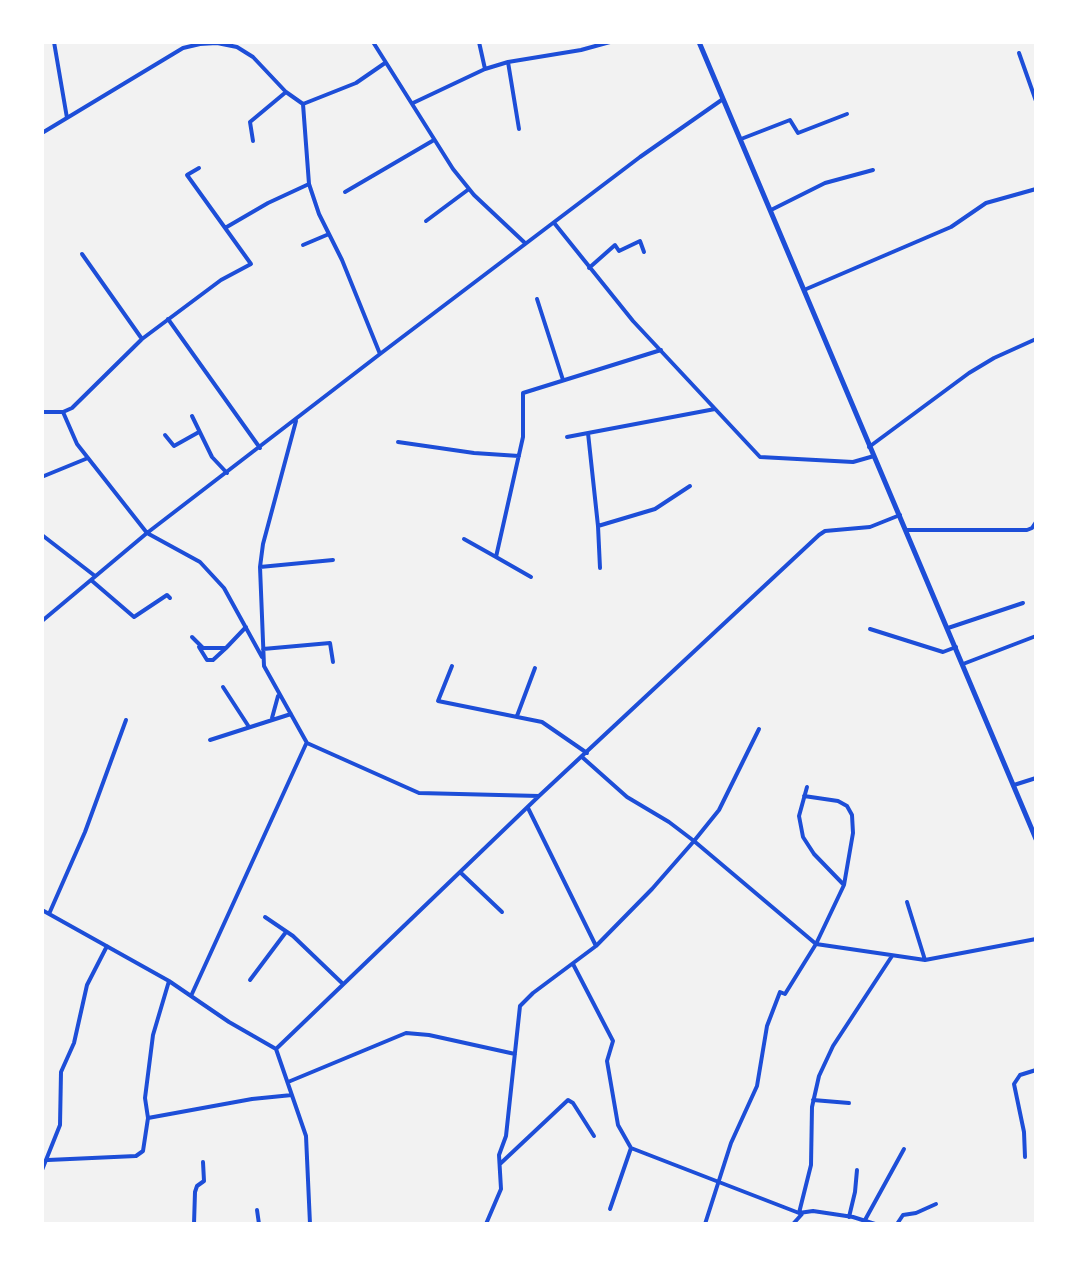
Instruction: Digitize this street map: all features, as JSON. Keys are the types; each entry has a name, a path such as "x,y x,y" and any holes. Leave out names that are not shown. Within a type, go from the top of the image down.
{"main road":[{"path":"699,42 1036,839"}],"street":[{"path":"54,42 67,118"},
{"path":"180,42 183,48"},
{"path":"373,42 434,140 469,189 525,243"},
{"path":"479,42 485,69"},
{"path":"413,103 485,69 610,42"},
{"path":"42,133 183,48 217,43 237,47 253,57 286,92 303,104"},
{"path":"1019,53 1036,101"},
{"path":"508,62 519,129"},
{"path":"303,104 356,83 385,63"},
{"path":"253,141 250,122 286,92"},
{"path":"42,621 147,533 380,354 640,157 723,99"},
{"path":"303,104 309,184 380,354"},
{"path":"741,139 790,120 798,133 847,114"},
{"path":"345,192 434,140"},
{"path":"42,412 63,412 72,408 142,339 221,280 251,264 187,175 199,168"},
{"path":"771,210 825,183 873,170"},
{"path":"225,228 309,184"},
{"path":"426,221 469,189"},
{"path":"804,290 951,227 986,203 1036,189"},
{"path":"554,224 633,321 760,457 853,462 874,456"},
{"path":"303,245 329,234"},
{"path":"589,268 615,245 619,251 640,241 644,252"},
{"path":"82,254 142,339"},
{"path":"537,299 563,380"},
{"path":"168,319 260,448"},
{"path":"869,447 969,373 1036,339"},
{"path":"496,557 523,437 523,393 661,350"},
{"path":"567,437 716,409"},
{"path":"63,412 77,444 147,533 200,562 224,588 263,659"},
{"path":"192,416 212,457 227,473"},
{"path":"297,419 263,544 260,567 266,673 307,743 419,793 539,796"},
{"path":"165,435 174,446 199,432"},
{"path":"588,433 600,568"},
{"path":"398,442 519,456"},
{"path":"44,476 88,458"},
{"path":"598,526 655,509 690,486"},
{"path":"276,1049 539,796 819,535 825,531 870,527 900,515"},
{"path":"906,530 1027,530 1036,522"},
{"path":"42,535 134,617 167,595 170,598"},
{"path":"464,539 531,577"},
{"path":"260,567 333,560"},
{"path":"948,628 1023,603"},
{"path":"192,637 207,660 213,660 246,627"},
{"path":"870,629 943,652 956,647"},
{"path":"963,664 1036,636"},
{"path":"263,649 330,643 333,662"},
{"path":"198,645 203,648 226,648"},
{"path":"452,666 438,701 542,722 587,753"},
{"path":"517,716 535,668"},
{"path":"223,687 249,727"},
{"path":"272,720 278,694"},
{"path":"210,740 292,714"},
{"path":"49,914 85,832 126,720"},
{"path":"486,1224 501,1189 499,1155 506,1136 520,1006 596,946 694,841 719,810 759,729"},
{"path":"191,996 307,743"},
{"path":"582,757 627,797 694,841 816,944 925,960 1036,939"},
{"path":"1014,785 1036,778"},
{"path":"807,787 799,816 803,837 814,854 844,885"},
{"path":"705,1224 731,1143 757,1086 767,1026 780,992 785,994 816,944 844,885 853,833 852,815 847,806 838,801 803,796"},
{"path":"528,807 596,946"},
{"path":"461,873 502,912"},
{"path":"907,902 925,960"},
{"path":"42,910 169,981 276,1049 306,1136 310,1224"},
{"path":"265,917 343,984"},
{"path":"250,980 286,932"},
{"path":"42,1170 60,1125 61,1072 74,1043 87,985 107,946"},
{"path":"793,1224 801,1213 811,1165 813,1100 819,1076 833,1046 892,956"},
{"path":"573,964 613,1041 607,1061 618,1125 631,1148 801,1213 813,1211 875,1224"},
{"path":"48,1160 136,1156 143,1151 148,1118 145,1098 153,1035 169,981"},
{"path":"288,1082 406,1033 515,1054"},
{"path":"1025,1157 1024,1132 1014,1081 1020,1075 1036,1070"},
{"path":"148,1118 292,1095"},
{"path":"501,1163 568,1100 594,1136"},
{"path":"813,1100 849,1103"},
{"path":"610,1209 631,1148"},
{"path":"865,1220 904,1149"},
{"path":"194,1224 195,1192 204,1181 203,1162"},
{"path":"849,1217 857,1170"},
{"path":"897,1224 903,1215 936,1204"},
{"path":"257,1210 259,1224"}]}
